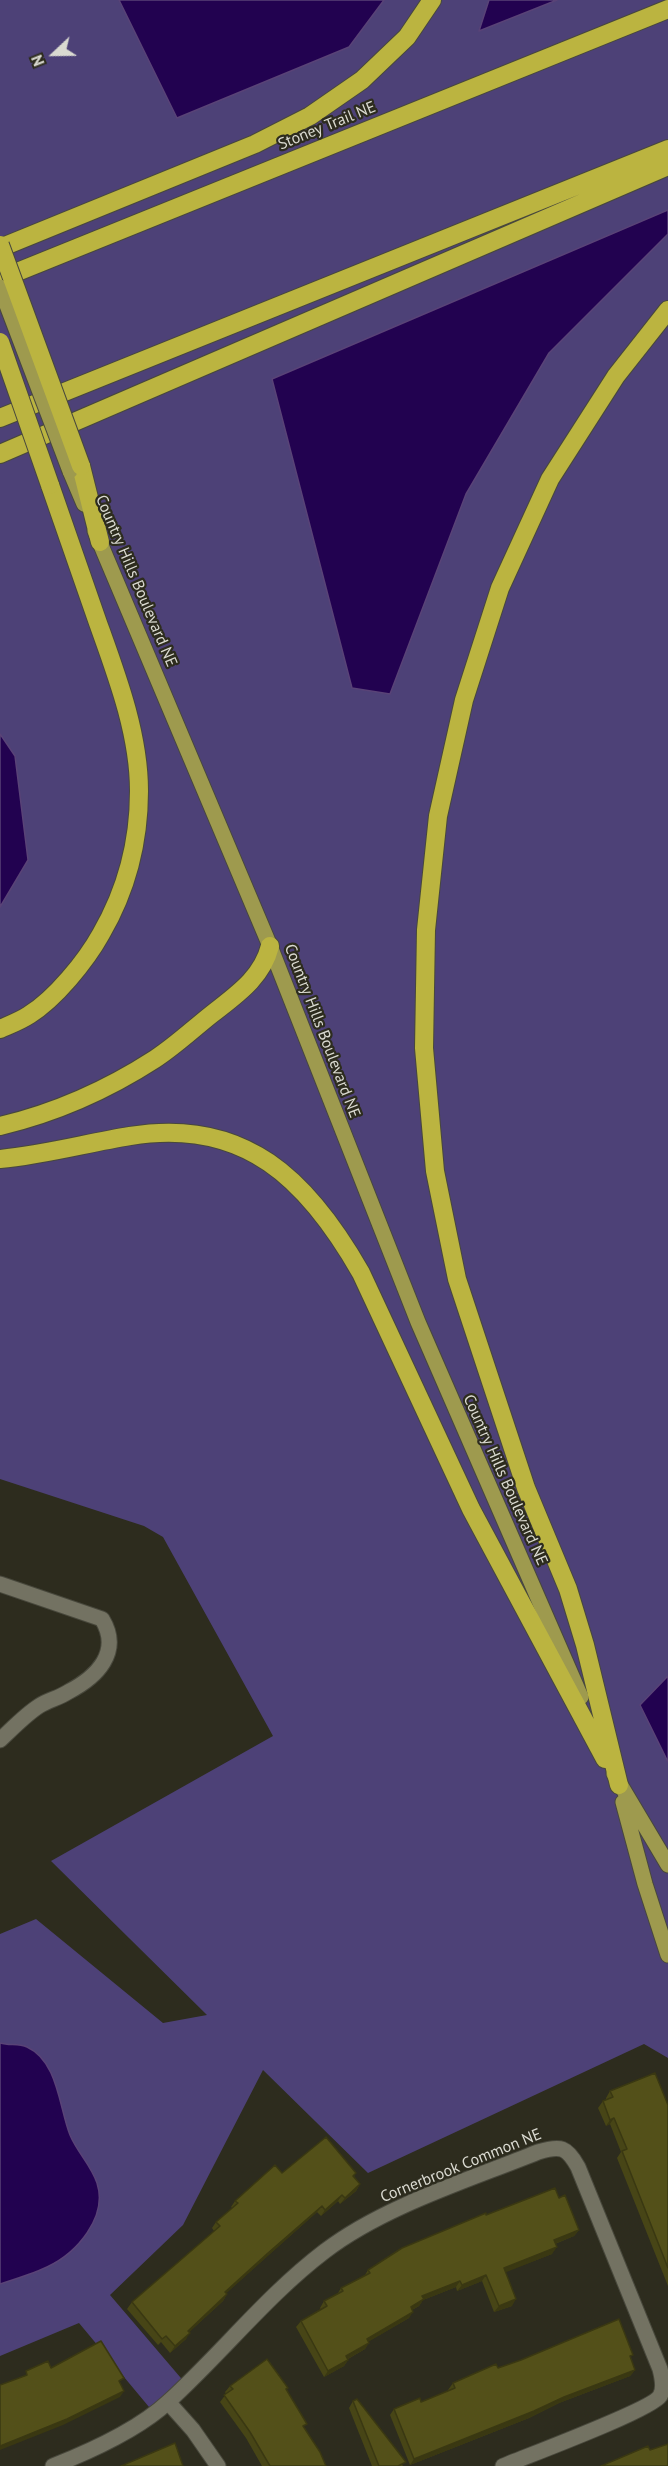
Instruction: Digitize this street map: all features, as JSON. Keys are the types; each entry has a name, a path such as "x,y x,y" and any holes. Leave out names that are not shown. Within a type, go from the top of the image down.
{"highway":[{"path":"100,542 0,246 255,144 310,116 362,80 377,66 407,37 432,0"},
{"name":"Stoney Trail NE","path":"0,279 668,9"},
{"path":"0,418 668,149"},
{"path":"0,454 668,166"},
{"path":"619,1785 585,1646 568,1589 523,1478 458,1279 434,1160 424,1048 426,930 438,816 464,700 500,588 550,479 616,376 668,310"},
{"path":"0,342 120,686 134,745 139,790 135,837 126,880 112,915 94,946 71,977 30,1015 0,1029"},
{"path":"0,1126 46,1113 102,1090 156,1059 246,986 267,960 270,946"},
{"path":"0,1159 132,1135 189,1133 212,1136 248,1149 273,1164 295,1183 320,1210 344,1243 361,1273 471,1509 619,1785"}],"main road":[{"path":"0,287 75,468"},
{"name":"Country Hills Boulevard NE","path":"100,542 270,946 427,1344 619,1785 668,1865"},
{"name":"Country Hills Boulevard NE","path":"619,1785 645,1884 668,1955"}],"street":[{"path":"0,1584 102,1619 108,1629 111,1642 108,1656 95,1674 70,1692 38,1706 2,1733"},
{"name":"Cornerbrook Common NE","path":"53,2466 104,2443 168,2402 278,2291 326,2250 350,2234 396,2210 551,2148 562,2148 572,2156 578,2167 660,2368 665,2390 659,2397 638,2411 503,2466"},
{"path":"168,2402 193,2430 218,2466"}],"shaded area":[{"path":"0,0 668,0 668,2058 644,2044 368,2173 263,2070 183,2225 110,2295 186,2384 154,2413 79,2323 0,2356 0,1934 36,1919 163,2023 207,2015 51,1861 273,1736 163,1537 144,1526 0,1479"},
{"path":"119,0 384,0 349,47 177,118"},
{"path":"489,0 557,0 479,31"},
{"path":"668,210 668,234 549,353 466,494 390,694 352,688 272,379"},
{"path":"0,734 15,756 28,860 0,907"},
{"path":"668,1676 668,1762 640,1705"},
{"path":"0,2043 27,2047 45,2063 56,2086 70,2135 94,2176 99,2196 94,2221 69,2253 47,2267 0,2284"}],"building":[{"path":"655,2073 668,2105 668,2268 622,2151 627,2149 614,2118 610,2120 603,2101 613,2097 610,2091"},
{"path":"326,2137 356,2173 353,2176 360,2184 345,2198 342,2195 325,2210 322,2206 268,2253 225,2292 227,2294 175,2346 166,2336 162,2339 132,2302 220,2226 216,2222 238,2203 235,2201 275,2165 282,2173"},
{"path":"555,2188 559,2198 565,2195 579,2230 554,2240 557,2247 504,2268 516,2299 499,2306 486,2275 462,2285 460,2281 422,2296 424,2299 411,2307 413,2312 367,2339 369,2343 346,2356 348,2360 328,2371 301,2321 327,2306 324,2301 343,2291 341,2288 370,2273 368,2270 402,2248 486,2213 486,2215"},
{"path":"619,2319 633,2355 630,2356 635,2370 414,2459 394,2409 420,2398 421,2402 455,2388 453,2383 496,2364 498,2368 521,2360"},
{"path":"101,2341 124,2378 119,2381 124,2391 67,2419 0,2446 0,2385 27,2375 26,2371 48,2361 51,2368"},
{"path":"267,2359 288,2388 286,2389 307,2424 303,2426 326,2466 270,2466 224,2395 233,2389 230,2386"},
{"path":"357,2399 406,2462 398,2466 379,2466 353,2401"},
{"path":"175,2443 183,2466 121,2466"},
{"path":"668,2444 668,2466 601,2466 648,2446 650,2450"}]}
